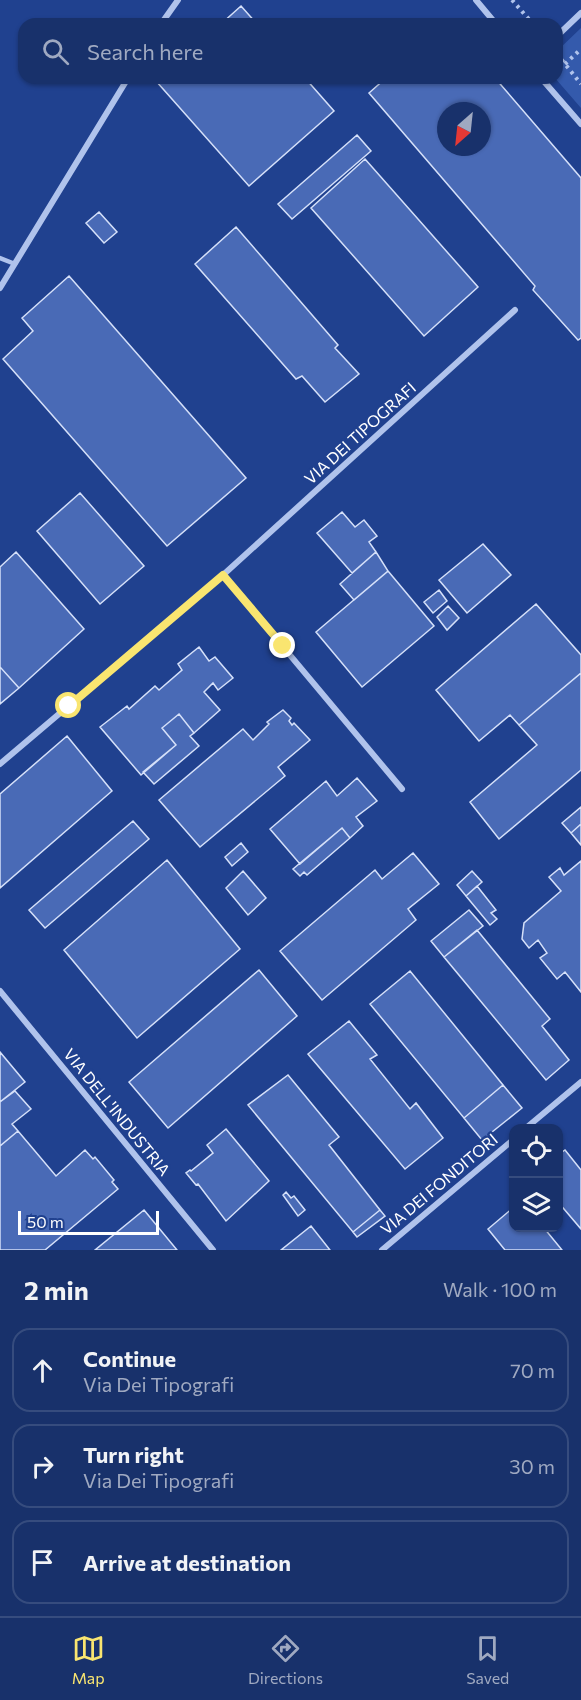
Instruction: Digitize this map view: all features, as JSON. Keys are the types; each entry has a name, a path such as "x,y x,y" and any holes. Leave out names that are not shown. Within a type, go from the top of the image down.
{"street":[{"path":"165,18 178,0"},
{"path":"476,0 491,18"},
{"path":"563,30 581,13"},
{"path":"0,288 124,84"},
{"path":"547,84 581,124"},
{"name":"VIA DEI TIPOGRAFI","path":"0,764 223,575 515,310"},
{"path":"223,575 402,789"},
{"name":"VIA DELL'INDUSTRIA","path":"0,991 213,1250"},
{"path":"531,1124 581,1082"},
{"name":"VIA DEI FONDITORI","path":"382,1250 509,1142"}],"lane":[{"path":"0,258 15,264"}],"path":[{"path":"512,0 527,18"},
{"path":"565,64 581,49"},
{"path":"563,62 581,84"}],"shaded area":[{"path":"581,28 581,108 560,84 563,84 563,45"}],"building":[{"path":"241,6 252,18 228,18"},
{"path":"159,84 310,84 334,111 249,186"},
{"path":"379,84 500,84 581,178 581,338 578,340 533,290 535,286 369,93"},
{"path":"357,135 371,151 292,219 278,204"},
{"path":"365,159 478,287 424,336 311,208"},
{"path":"99,212 117,232 104,243 86,223"},
{"path":"236,227 338,345 335,348 359,374 325,402 302,376 296,379 195,264"},
{"path":"69,276 246,478 167,546 3,359 33,331 22,318"},
{"path":"80,493 144,566 100,604 37,531"},
{"path":"342,512 355,527 364,520 377,536 369,542 376,552 352,573 317,533"},
{"path":"483,544 511,575 467,613 439,580"},
{"path":"16,552 84,629 19,688 0,667 0,567"},
{"path":"376,552 388,571 354,600 340,584"},
{"path":"388,571 434,626 362,687 316,632"},
{"path":"439,590 447,601 433,613 424,602"},
{"path":"536,604 581,655 581,673 519,725 510,715 479,741 436,690"},
{"path":"448,606 459,618 447,630 437,617"},
{"path":"199,647 209,661 215,657 233,678 218,690 213,683 204,692 220,710 194,733 179,714 162,728 176,745 141,775 100,727 127,706 129,709 155,686 159,690 182,670 178,664"},
{"path":"0,667 19,688 0,704"},
{"path":"581,673 581,770 499,839 470,802 537,745 519,725"},
{"path":"283,710 291,718 289,721 292,725 294,723 310,740 278,767 285,776 200,847 159,800 243,729 253,740 269,724 267,722"},
{"path":"179,714 194,733 190,736 199,746 154,784 143,772 176,745 162,728"},
{"path":"67,736 112,791 0,888 0,794"},
{"path":"357,778 377,801 356,817 363,826 350,838 342,828 300,864 270,829 326,781 337,796"},
{"path":"581,807 581,824 571,833 562,823"},
{"path":"133,821 149,839 45,928 29,910"},
{"path":"581,824 581,845 571,833"},
{"path":"342,828 350,838 307,875 304,872 300,876 293,869"},
{"path":"241,843 248,852 232,866 225,857"},
{"path":"413,853 439,884 408,909 416,920 322,1000 280,951 375,870 382,879"},
{"path":"167,860 240,949 137,1038 64,950"},
{"path":"581,861 581,992 565,972 557,979 540,958 547,953 538,940 529,948 522,939 524,923 561,891 549,877 560,868 564,875"},
{"path":"243,871 266,898 248,915 226,888"},
{"path":"472,871 482,882 466,896 457,885"},
{"path":"477,886 496,910 491,913 497,919 490,925 466,896"},
{"path":"469,910 483,926 444,957 431,941"},
{"path":"477,930 550,1019 542,1026 569,1060 546,1080 444,957"},
{"path":"259,970 297,1016 168,1128 129,1082"},
{"path":"410,971 503,1085 464,1118 370,1004"},
{"path":"349,1021 377,1055 370,1059 410,1109 416,1103 443,1138 405,1169 308,1054"},
{"path":"0,1052 25,1082 0,1102"},
{"path":"288,1075 339,1137 329,1145 380,1210 353,1232 248,1105"},
{"path":"503,1085 522,1108 482,1140 464,1118"},
{"path":"15,1091 31,1109 12,1124 18,1131 0,1146 0,1102"},
{"path":"226,1129 269,1181 226,1221 198,1184 196,1185 186,1173 213,1153 207,1145"},
{"path":"18,1131 56,1176 85,1150 93,1159 95,1157 114,1180 112,1182 118,1189 45,1250 0,1250 0,1146"},
{"path":"565,1150 581,1170 581,1229 563,1208 563,1151"},
{"path":"286,1192 291,1198 294,1196 305,1210 298,1216 283,1195"},
{"path":"144,1210 177,1250 95,1250"},
{"path":"380,1210 385,1216 357,1237 353,1232"},
{"path":"509,1211 509,1232 547,1232 562,1250 505,1250 488,1229"},
{"path":"311,1226 330,1250 281,1250"}],"route":[{"path":"69,706 223,575 283,646"}]}
